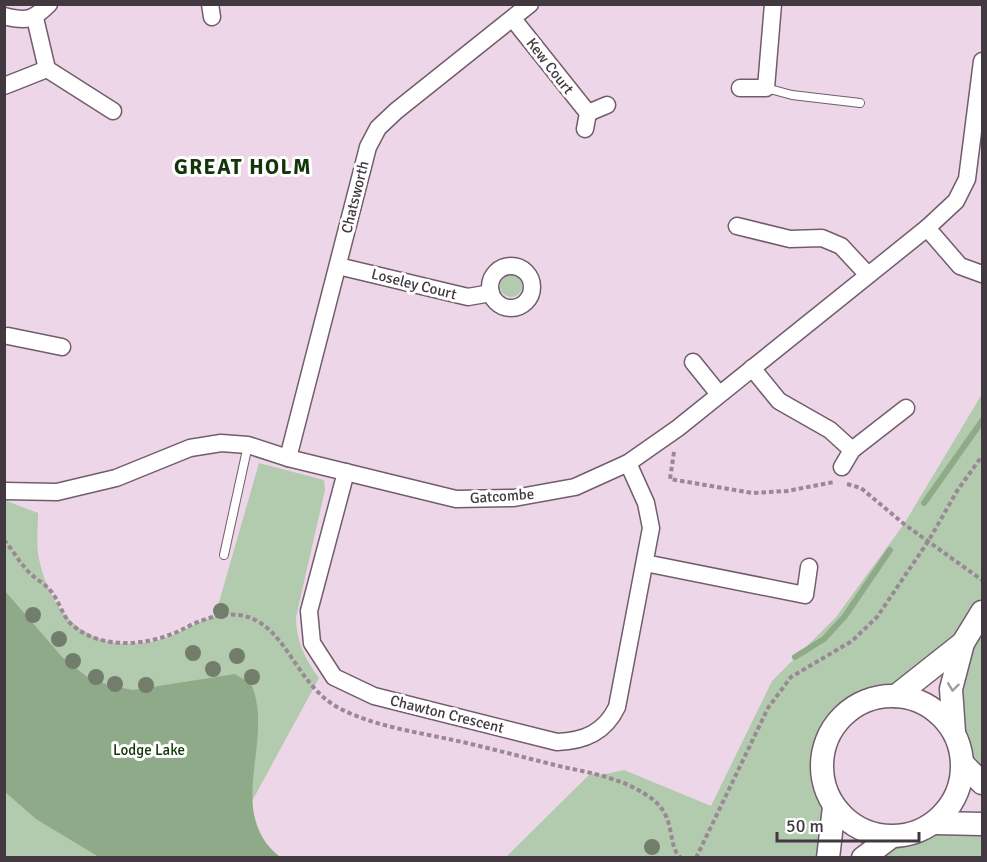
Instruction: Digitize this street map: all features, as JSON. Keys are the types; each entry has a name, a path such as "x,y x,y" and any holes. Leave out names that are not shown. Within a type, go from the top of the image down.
{"street":[{"path":"4,16 18,20 35,18 49,4"},
{"name":"Chatsworth","path":"288,458 368,147 378,128 530,4"},
{"path":"740,88 766,88 773,4"},
{"path":"35,18 47,69 113,111"},
{"name":"Kew Court","path":"513,19 586,121 607,105"},
{"name":"Gatcombe","path":"4,491 57,492 116,478 190,448 221,443 248,445 288,458 456,499 514,498 575,487 628,464 678,428 718,393 927,228 956,201 968,179 978,140 982,61"},
{"path":"4,86 47,69"},
{"path":"737,226 790,239 822,238 841,246 868,275"},
{"path":"927,228 960,266 982,274"},
{"name":"Loseley Court","path":"338,266 468,297 491,292"},
{"path":"6,340 62,347"},
{"path":"693,362 718,393"},
{"path":"752,368 779,401 830,430 852,450"},
{"path":"842,467 852,450 906,408"},
{"name":"Chawton Crescent","path":"346,472 309,610 312,643 334,677 374,696 557,742 578,742 595,734 610,721 617,707 645,563 651,528 646,503 628,464"},
{"path":"645,563 805,595 809,567"},
{"path":"954,732 939,713 919,701 896,696 874,698 853,708 837,723 826,742 822,764 825,786 834,807 850,823 869,833 891,837 915,833 935,822 951,806 960,786 963,764 954,732 951,689 963,643 982,612"},
{"path":"896,696 963,643"},
{"path":"963,764 982,783"},
{"path":"828,858 834,807"},
{"path":"935,822 982,824"},
{"path":"863,858 891,837"}],"lane":[{"path":"766,88 792,95 860,103"},
{"path":"224,555 248,445"}],"path":[{"path":"678,428 670,479 752,493 787,491 838,481 861,488 982,580"},
{"path":"696,858 768,708 785,684 818,658 852,641 877,618 957,491 982,456"},
{"path":"4,540 26,570 51,591"}],"green space":[{"path":"511,275 519,278 522,286 519,294 511,297 503,294 500,286 503,278"},
{"path":"982,394 982,783 963,764 954,732 962,644 896,696 863,702 845,714 835,726 825,748 823,779 834,807 828,857 505,858 591,773 601,775 624,770 711,806 772,681 836,617 904,524"},
{"name":"Lodge Lake","path":"259,463 324,480 325,490 296,617 302,649 319,678 251,803 264,840 280,857 5,857 4,500 38,513 38,554 45,579 53,598 77,626 92,636 109,642 129,644 151,642 215,616"},
{"path":"935,823 982,824 982,857 863,858 891,837 915,833"}],"shaded area":[{"name":"Lodge Lake","path":"5,591 63,658 86,676 108,685 133,690 235,674 251,684 257,705 258,728 252,797 255,819 263,839 280,857 99,857 36,819 4,791"}],"waterway":[{"path":"924,503 982,421"},
{"path":"795,657 824,639 845,616 890,550"}],"district":[{"name":"GREAT HOLM","path":"243,167"}]}
